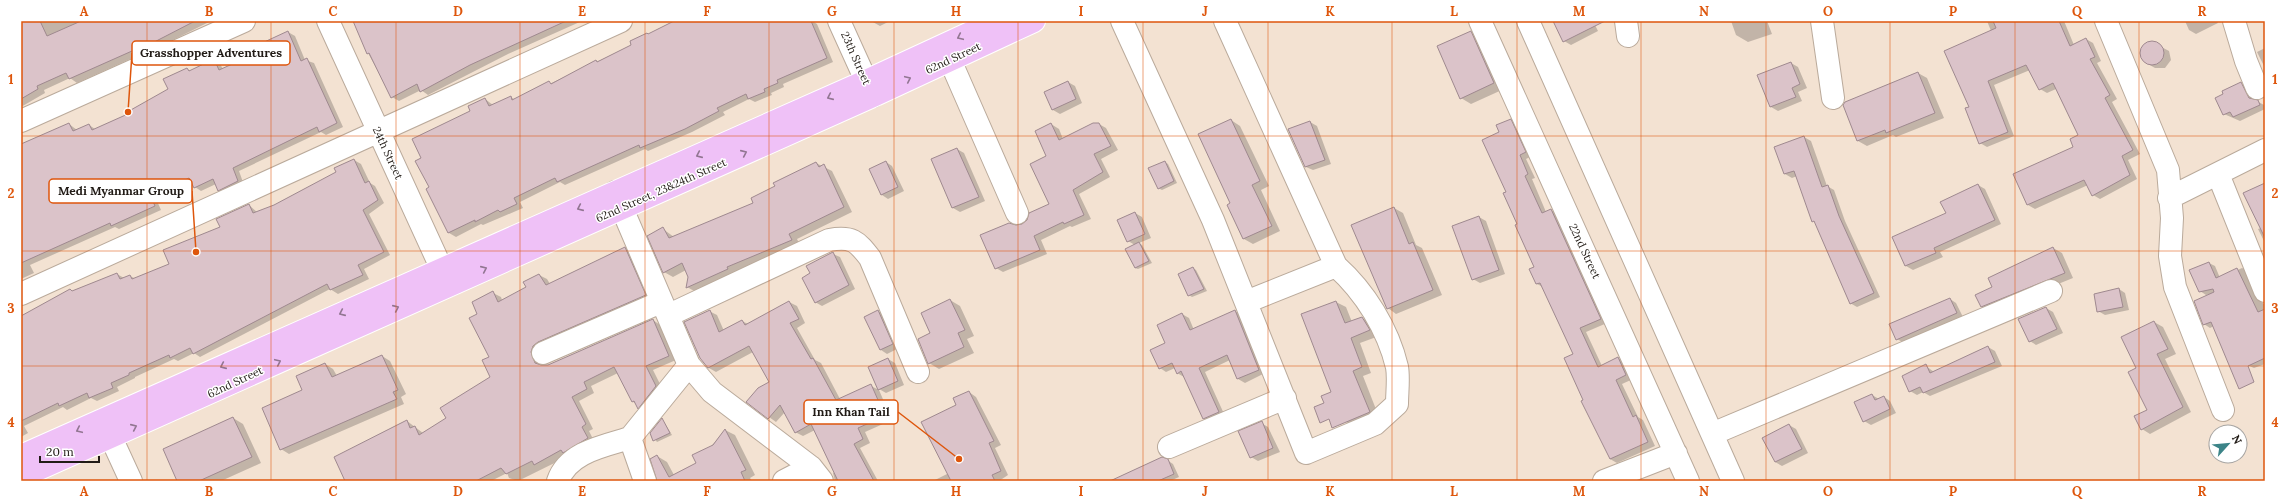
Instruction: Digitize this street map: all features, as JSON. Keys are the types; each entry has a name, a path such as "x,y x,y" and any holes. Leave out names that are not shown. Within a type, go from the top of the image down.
{"main road":[{"name":"62nd Street","path":"869,88 996,21"},
{"name":"62nd Street","path":"869,88 950,60 1034,21"},
{"name":"62nd Street, 23&24th Street","path":"445,277 869,88"},
{"name":"62nd Street","path":"21,477 107,428 445,277"},
{"name":"62nd Street","path":"21,456 107,428"}],"street":[{"path":"21,121 244,21"},
{"name":"24th Street","path":"328,21 445,277"},
{"path":"21,294 378,133 621,21"},
{"name":"23th Street","path":"839,21 869,88"},
{"path":"1122,21 1213,220 1306,453 1375,424 1396,404 1397,368 1381,324 1352,280 1336,266 1225,21"},
{"name":"22nd Street","path":"1480,21 1688,481"},
{"path":"1528,21 1734,481"},
{"path":"1822,21 1832,98"},
{"path":"2106,21 2165,160 2169,179 2169,198 2172,218 2170,256 2175,287 2223,410"},
{"path":"2234,21 2246,61 2257,88"},
{"path":"950,60 1017,213"},
{"path":"2169,198 2265,150"},
{"path":"2218,174 2265,292"},
{"path":"618,200 689,365 712,392 816,474"},
{"path":"543,353 665,308 829,240 842,238 852,239 860,245 870,258 918,372"},
{"path":"1246,302 1336,266"},
{"path":"1712,434 2051,291"},
{"path":"558,481 560,476 579,456 630,438 689,365"},
{"path":"1169,447 1285,398"},
{"path":"107,428 131,481"},
{"path":"630,438 645,481"},
{"path":"1604,481 1676,453"},
{"path":"784,481 816,474"}],"building":[{"path":"21,21 40,21 47,36 81,21 195,21 133,53 132,51 69,79 66,73 37,86 38,89 21,99"},
{"path":"353,21 566,21 470,65 420,92 417,84 391,98 369,53 367,54"},
{"path":"674,21 811,21 827,58 777,80 778,83 764,89 765,92 748,99 746,94 717,108 719,111 685,129 640,148 639,145 557,182 555,178 514,198 517,204 500,212 498,210 475,222 475,220 448,233 426,189 429,187 415,161 421,158 412,139 470,111 468,106 485,98 489,106 511,96 512,100 549,81 551,84 596,60 597,62 631,45 630,41"},
{"path":"1553,21 1605,21 1563,42"},
{"path":"1993,21 2059,21 2070,46 2086,38 2095,57 2090,59 2110,95 2105,98 2133,150 2122,156 2130,175 2092,196 2084,180 2027,205 2013,174 2073,147 2070,139 2078,135 2053,83 2039,90 2026,65 1988,81 2008,132 1979,144 1965,108 1969,107 1944,51 1996,28"},
{"path":"288,31 301,61 307,58 337,123 319,132 317,127 233,168 238,181 218,191 213,179 194,188 189,178 151,197 155,206 111,226 110,223 21,263 21,144 69,123 73,131 89,124 92,130 130,113 129,111 168,89 163,79 187,68 189,71 214,59 219,70 250,56 247,50"},
{"path":"1471,31 1494,83 1460,99 1437,46"},
{"path":"2152,41 2161,44 2164,53 2161,62 2152,65 2143,62 2140,53 2143,44"},
{"path":"1791,62 1800,84 1792,88 1796,97 1770,107 1757,75"},
{"path":"1918,72 1935,113 1886,133 1885,130 1857,141 1843,105 1845,102"},
{"path":"1068,81 1076,99 1052,110 1044,92"},
{"path":"2241,82 2249,98 2258,100 2260,105 2233,117 2230,112 2223,115 2215,98 2223,94 2222,91"},
{"path":"1231,119 1260,181 1252,185 1272,226 1243,239 1227,205 1230,203 1198,134"},
{"path":"1511,119 1526,152 1520,155 1528,174 1525,176 1542,213 1551,209 1601,319 1580,328 1598,367 1618,357 1626,375 1616,380 1633,417 1636,415 1648,442 1610,459 1581,401 1583,400 1564,358 1573,354 1540,283 1536,284 1529,269 1534,267 1515,225 1517,224 1503,193 1506,192 1482,140 1499,132 1496,125"},
{"path":"1310,121 1325,160 1305,167 1288,129"},
{"path":"1051,123 1059,140 1093,123 1099,123 1111,146 1094,154 1103,172 1073,190 1084,215 1064,224 1063,222 1034,236 1040,250 995,269 980,235 1009,223 1016,225 1022,224 1027,220 1029,213 1049,204 1030,164 1046,156 1035,131"},
{"path":"1804,136 1822,187 1828,185 1839,216 1874,293 1850,304 1814,221 1812,222 1794,171 1784,174 1774,147"},
{"path":"957,148 979,197 952,208 931,159"},
{"path":"354,159 365,183 369,181 378,200 363,210 384,252 358,265 363,275 330,290 327,284 193,354 190,348 170,358 169,355 111,383 113,388 89,398 87,393 59,406 58,403 21,421 21,316 70,289 72,291 117,273 120,279 130,275 132,279 169,264 163,250 220,227 216,219 249,204 253,213 274,205 336,172 334,168"},
{"path":"886,161 898,187 881,195 869,169"},
{"path":"1165,161 1174,181 1158,189 1148,168"},
{"path":"816,162 819,167 824,164 844,207 789,234 792,240 727,267 728,269 686,288 688,277 682,263 663,273 647,236 663,227 669,238 753,203 751,198 775,186 773,183"},
{"path":"2265,183 2265,238 2243,193"},
{"path":"1978,184 1995,220 1934,248 1936,253 1905,266 1892,237 1946,213 1940,202"},
{"path":"1394,207 1409,244 1413,242 1433,290 1387,309 1351,225"},
{"path":"1135,212 1145,234 1127,242 1117,220"},
{"path":"1479,216 1499,270 1472,280 1452,226"},
{"path":"1139,242 1149,261 1135,268 1125,249"},
{"path":"625,247 646,295 538,342 533,346 531,352 535,363 548,365 653,319 669,356 646,366 656,386 638,409 634,401 632,402 614,367 584,382 587,389 572,397 586,424 582,427 588,438 563,453 561,450 534,465 532,461 506,474 501,468 476,481 345,481 334,457 407,420 410,428 415,426 419,435 446,418 440,408 490,377 482,360 489,357 469,318 477,314 472,302 493,291 498,302 526,287 523,282 539,274 546,285"},
{"path":"2053,247 2065,273 1981,307 1975,295 1992,287 1988,278"},
{"path":"833,252 849,285 815,303 802,278 810,273 806,266"},
{"path":"2209,262 2216,278 2237,268 2258,312 2265,309 2265,358 2248,366 2254,382 2239,389 2211,322 2203,325 2194,301 2214,292 2213,289 2199,292 2189,270"},
{"path":"1193,267 1204,289 1188,296 1178,274"},
{"path":"2119,288 2123,307 2097,312 2094,294"},
{"path":"1950,298 1957,313 1896,340 1889,324"},
{"path":"950,299 965,330 958,333 964,347 928,364 918,339 930,333 921,313"},
{"path":"789,301 799,319 790,323 811,359 813,358 836,400 871,384 885,416 858,428 863,439 854,444 874,481 838,481 811,424 795,433 780,405 768,419 746,402 758,388 769,382 749,346 708,368 700,358 684,322 710,310 719,332 742,320 745,325"},
{"path":"1336,301 1345,323 1362,317 1370,330 1351,338 1362,367 1353,371 1370,412 1332,428 1329,419 1320,423 1314,407 1324,403 1321,396 1331,392 1301,314"},
{"path":"2046,307 2057,329 2029,342 2018,319"},
{"path":"878,310 893,344 880,350 864,317"},
{"path":"1235,310 1259,370 1237,379 1227,355 1199,368 1219,412 1203,419 1181,371 1177,374 1172,363 1159,369 1150,350 1165,343 1157,325 1182,313 1190,330"},
{"path":"2154,321 2168,349 2157,354 2183,407 2141,430 2134,416 2147,410 2128,372 2136,368 2121,337"},
{"path":"1988,346 1995,362 1923,393 1920,387 1909,392 1902,376 1926,364 1930,373"},
{"path":"382,355 398,390 393,392 397,399 280,450 262,408 302,390 296,376 325,363 332,377"},
{"path":"888,358 898,381 878,390 868,367"},
{"path":"969,391 994,441 989,443 1001,471 992,475 995,481 951,481 921,422 956,405 953,398"},
{"path":"1872,394 1875,400 1884,396 1890,409 1863,422 1854,402"},
{"path":"233,417 252,457 199,481 177,481 163,449"},
{"path":"662,418 670,433 653,441 650,433"},
{"path":"1262,421 1273,448 1250,458 1238,431"},
{"path":"1789,424 1802,449 1775,462 1762,438"},
{"path":"725,429 746,470 741,472 745,481 657,481 650,459 657,455 669,477 696,463 692,455 713,445"},
{"path":"1162,457 1168,459 1174,474 1158,481 1110,481"}],"place":[{"name":"Grasshopper Adventures","path":"128,112"},
{"name":"Medi Myanmar Group","path":"196,252"},
{"name":"Inn Khan Tail","path":"959,459"}]}
